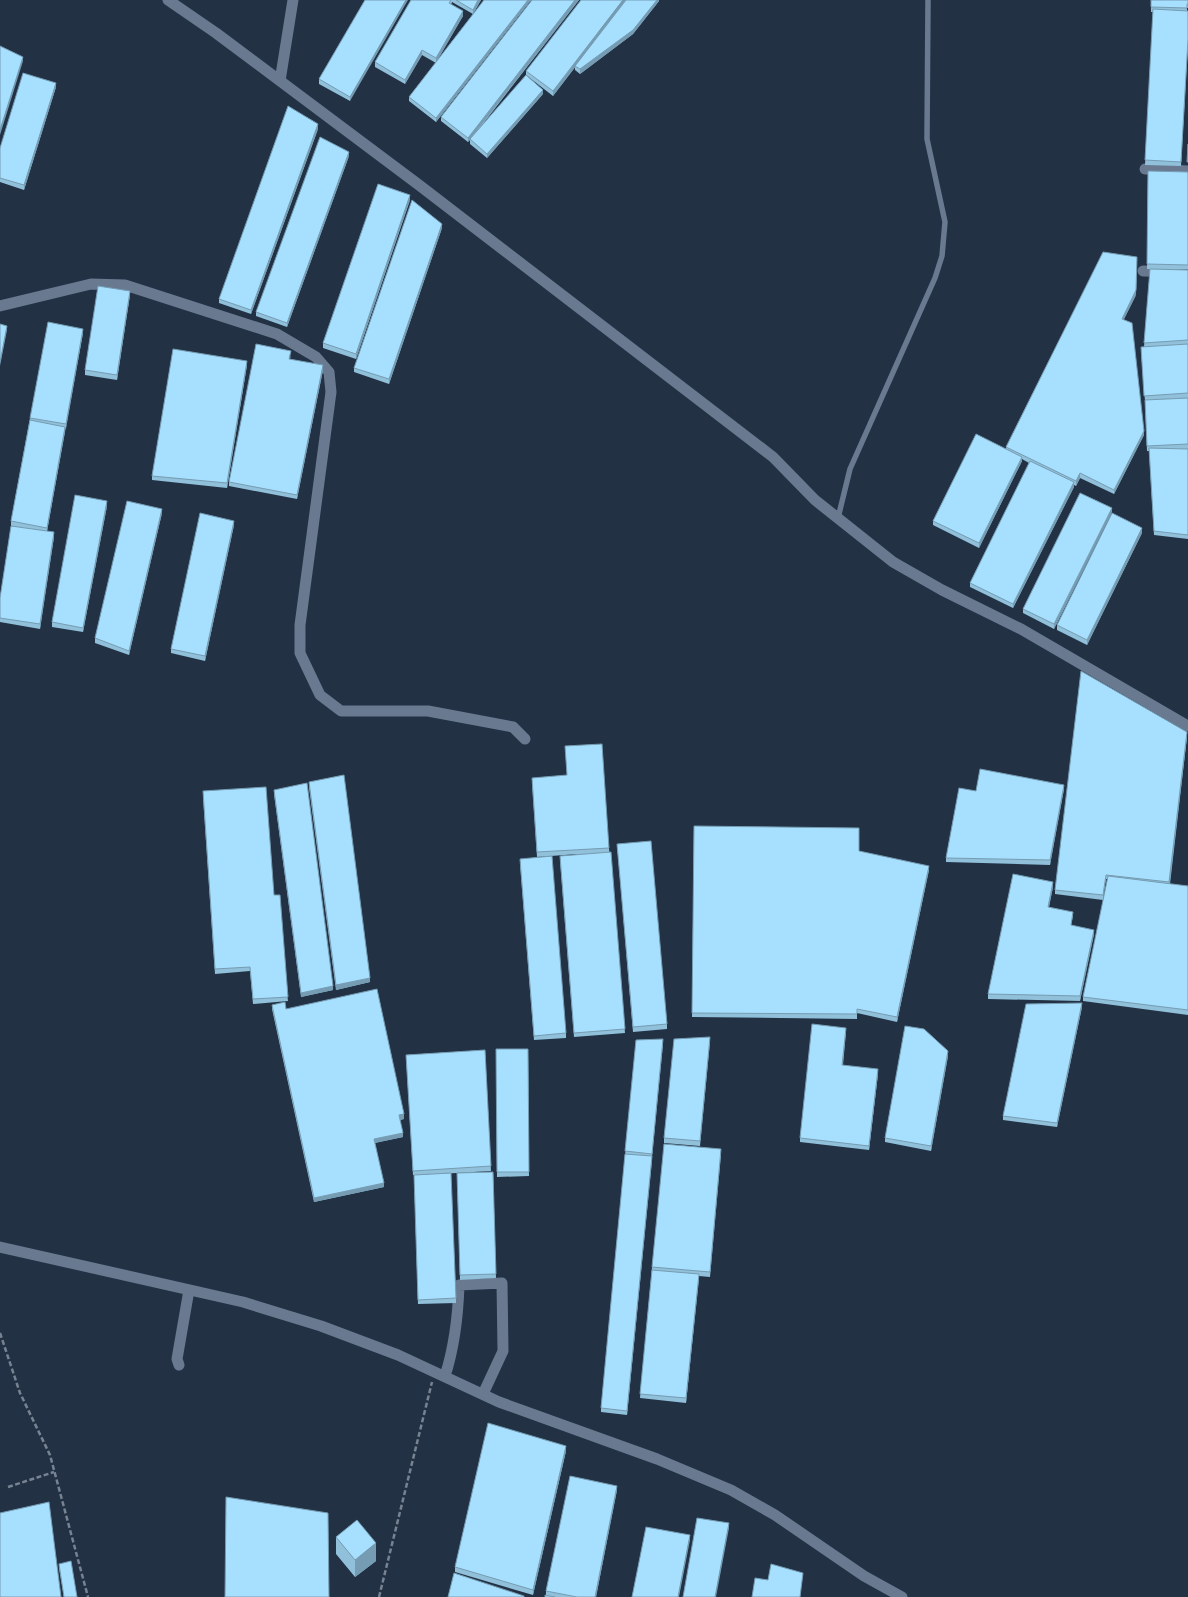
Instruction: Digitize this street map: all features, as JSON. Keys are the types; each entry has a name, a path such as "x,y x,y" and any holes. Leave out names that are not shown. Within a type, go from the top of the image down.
{"street":[{"path":"168,0 280,81 773,457 815,500 893,562 942,590 1021,629 1188,726"},
{"path":"280,81 293,0"},
{"path":"1145,169 1188,171"},
{"path":"1142,272 1188,272"},
{"path":"0,306 54,291 91,284 125,285 277,334 316,357 329,372 331,392 300,625 300,653 320,695 341,711 428,711 513,727 525,739"},
{"path":"0,1247 243,1302 321,1326 440,1374 483,1394 657,1459 731,1490 775,1516 864,1576 902,1597"},
{"path":"440,1374 453,1350 458,1324 459,1285 502,1283 504,1351 483,1394"},
{"path":"180,1365 177,1358 189,1290"}],"lane":[{"path":"838,518 850,469 935,278 942,256 945,222 927,139 928,0"}],"path":[{"path":"0,1333 20,1393 50,1456 88,1597"},
{"path":"379,1597 440,1374"},
{"path":"8,1487 54,1472"}],"building":[{"path":"365,0 406,0 350,97 319,79"},
{"path":"411,0 451,0 449,3 463,11 436,58 422,50 405,80 375,62"},
{"path":"456,0 478,0 473,10"},
{"path":"484,0 528,0 436,118 409,97"},
{"path":"532,0 575,0 468,138 441,117"},
{"path":"581,0 623,0 553,91 526,71"},
{"path":"626,0 657,0 633,30 580,69 575,66"},
{"path":"1151,0 1188,0 1188,4 1187,8 1151,7"},
{"path":"1153,9 1188,11 1181,162 1145,160"},
{"path":"0,46 23,57 0,130"},
{"path":"23,73 56,83 24,185 0,178 0,148"},
{"path":"526,75 543,90 487,154 470,139"},
{"path":"288,106 318,124 251,310 219,299"},
{"path":"320,137 349,152 287,323 256,312"},
{"path":"1148,171 1188,172 1188,265 1147,264"},
{"path":"378,184 410,195 356,354 323,343"},
{"path":"412,200 442,224 389,379 354,368"},
{"path":"1103,252 1137,257 1136,290 1122,319 1132,323 1144,431 1114,490 1080,473 1076,481 1006,447"},
{"path":"1150,269 1188,270 1188,340 1144,343"},
{"path":"98,286 130,291 117,375 85,370"},
{"path":"48,322 83,329 66,424 30,418"},
{"path":"0,324 7,326 0,362"},
{"path":"256,344 291,351 289,359 323,365 297,495 229,482"},
{"path":"1188,344 1188,393 1144,396 1141,347"},
{"path":"173,349 247,361 227,483 152,476"},
{"path":"1188,398 1188,444 1147,446 1145,400"},
{"path":"30,420 65,427 47,528 11,521"},
{"path":"976,434 1022,457 979,543 933,521"},
{"path":"1149,448 1188,449 1188,535 1154,531"},
{"path":"1030,461 1074,482 1013,604 970,583"},
{"path":"1080,493 1112,508 1054,624 1023,609"},
{"path":"75,495 107,501 83,628 52,622"},
{"path":"127,501 162,509 129,651 95,638"},
{"path":"200,513 234,521 205,656 171,649"},
{"path":"1112,513 1142,528 1087,640 1057,625"},
{"path":"11,526 54,532 40,624 0,618 0,598"},
{"path":"1081,671 1187,732 1169,882 1106,875 1103,895 1055,890"},
{"path":"602,744 609,848 537,852 532,778 567,775 565,746"},
{"path":"980,769 1064,785 1050,860 946,858 959,788 976,791"},
{"path":"344,775 370,978 336,985 309,782"},
{"path":"307,783 333,986 301,993 274,790"},
{"path":"266,787 274,895 280,895 288,997 253,999 250,967 215,969 203,791"},
{"path":"694,826 859,828 859,851 929,866 897,1017 857,1009 857,1014 692,1013"},
{"path":"651,841 667,1024 633,1027 617,844"},
{"path":"611,852 625,1029 574,1033 560,856"},
{"path":"552,856 566,1033 534,1036 520,859"},
{"path":"1013,874 1053,882 1048,907 1073,912 1071,925 1094,930 1080,996 988,994"},
{"path":"1108,876 1188,886 1188,1010 1083,997"},
{"path":"377,989 404,1114 399,1115 403,1133 374,1139 384,1183 314,1198 272,1005 285,1002 286,1009"},
{"path":"1082,1003 1057,1123 1003,1116 1026,1004"},
{"path":"812,1024 846,1028 842,1065 878,1069 869,1146 800,1138"},
{"path":"905,1026 924,1029 948,1051 931,1146 885,1138"},
{"path":"710,1037 700,1141 664,1138 674,1039"},
{"path":"663,1039 652,1154 625,1151 636,1040"},
{"path":"496,1049 528,1049 529,1172 497,1172"},
{"path":"485,1050 491,1166 413,1171 406,1055"},
{"path":"664,1144 721,1149 710,1272 652,1267"},
{"path":"625,1154 652,1156 627,1411 601,1408"},
{"path":"493,1172 496,1274 460,1275 457,1173"},
{"path":"451,1173 456,1298 418,1300 414,1175"},
{"path":"652,1270 699,1274 686,1398 640,1394"},
{"path":"488,1423 566,1446 533,1590 455,1567"},
{"path":"570,1476 617,1486 595,1597 577,1597 546,1591"},
{"path":"226,1497 328,1513 329,1597 225,1597"},
{"path":"49,1502 61,1597 0,1597 0,1513"},
{"path":"697,1518 729,1523 715,1597 683,1597"},
{"path":"357,1520 376,1543 355,1560 336,1537"},
{"path":"646,1527 690,1535 678,1597 632,1597"},
{"path":"71,1561 77,1597 64,1597 59,1564"},
{"path":"771,1564 803,1573 800,1597 752,1597 755,1578 768,1580"},
{"path":"454,1573 524,1596 524,1597 448,1597"}]}
